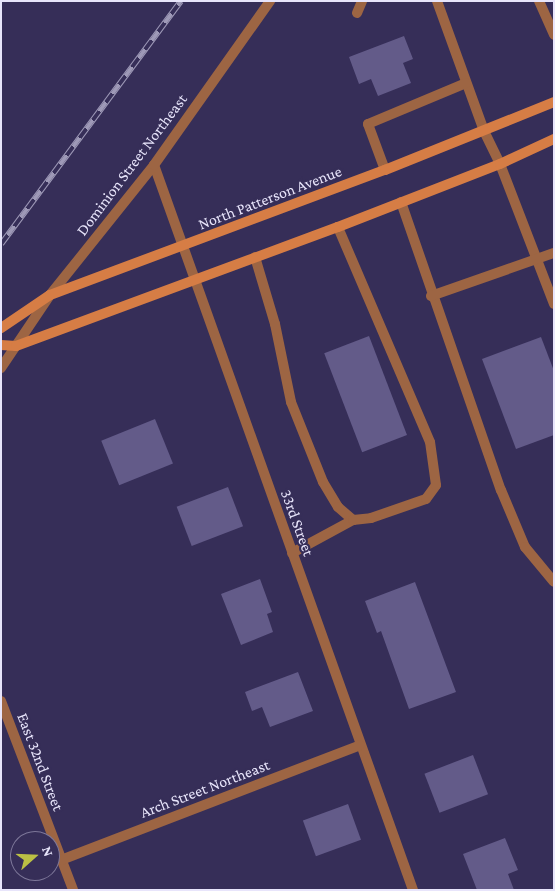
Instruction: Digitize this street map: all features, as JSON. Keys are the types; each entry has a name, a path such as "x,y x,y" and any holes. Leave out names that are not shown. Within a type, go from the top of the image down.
{"main road":[{"name":"North Patterson Avenue","path":"1,328 50,295 386,170 554,102"},
{"path":"1,345 16,346 194,278 338,227 500,164 554,139"}],"street":[{"name":"Dominion Street Northeast","path":"16,346 50,295 154,165 270,1"},
{"path":"356,13 362,1"},
{"path":"437,1 484,131 500,164 554,304"},
{"path":"539,1 554,35"},
{"path":"386,170 368,124 466,83"},
{"name":"33rd Street","path":"154,165 360,746 414,890"},
{"path":"401,202 409,219 431,296 501,490 525,547 554,582"},
{"path":"292,553 353,520 371,518 426,500 436,485 430,442 338,227"},
{"path":"431,296 554,253"},
{"path":"255,257 275,324 291,402 323,482 338,507 353,520"},
{"path":"1,368 16,346"},
{"name":"East 32nd Street","path":"1,701 72,890"},
{"name":"Arch Street Northeast","path":"61,860 360,746"}],"building":[{"path":"404,36 413,59 403,63 411,83 378,96 371,79 359,84 349,57"},
{"path":"369,336 407,435 362,452 324,353"},
{"path":"541,337 554,371 554,435 516,449 482,359"},
{"path":"155,419 173,464 119,485 101,441"},
{"path":"228,487 243,526 192,546 177,507"},
{"path":"260,579 272,612 267,614 273,632 241,645 221,594"},
{"path":"415,582 456,692 409,709 381,631 377,633 365,601"},
{"path":"298,672 313,711 270,727 262,707 252,711 245,692"},
{"path":"473,755 488,794 440,813 424,774"},
{"path":"348,804 361,840 316,856 303,820"},
{"path":"505,838 518,870 508,874 514,890 477,890 463,854"}],"railway":[{"path":"1,244 181,1"}]}
